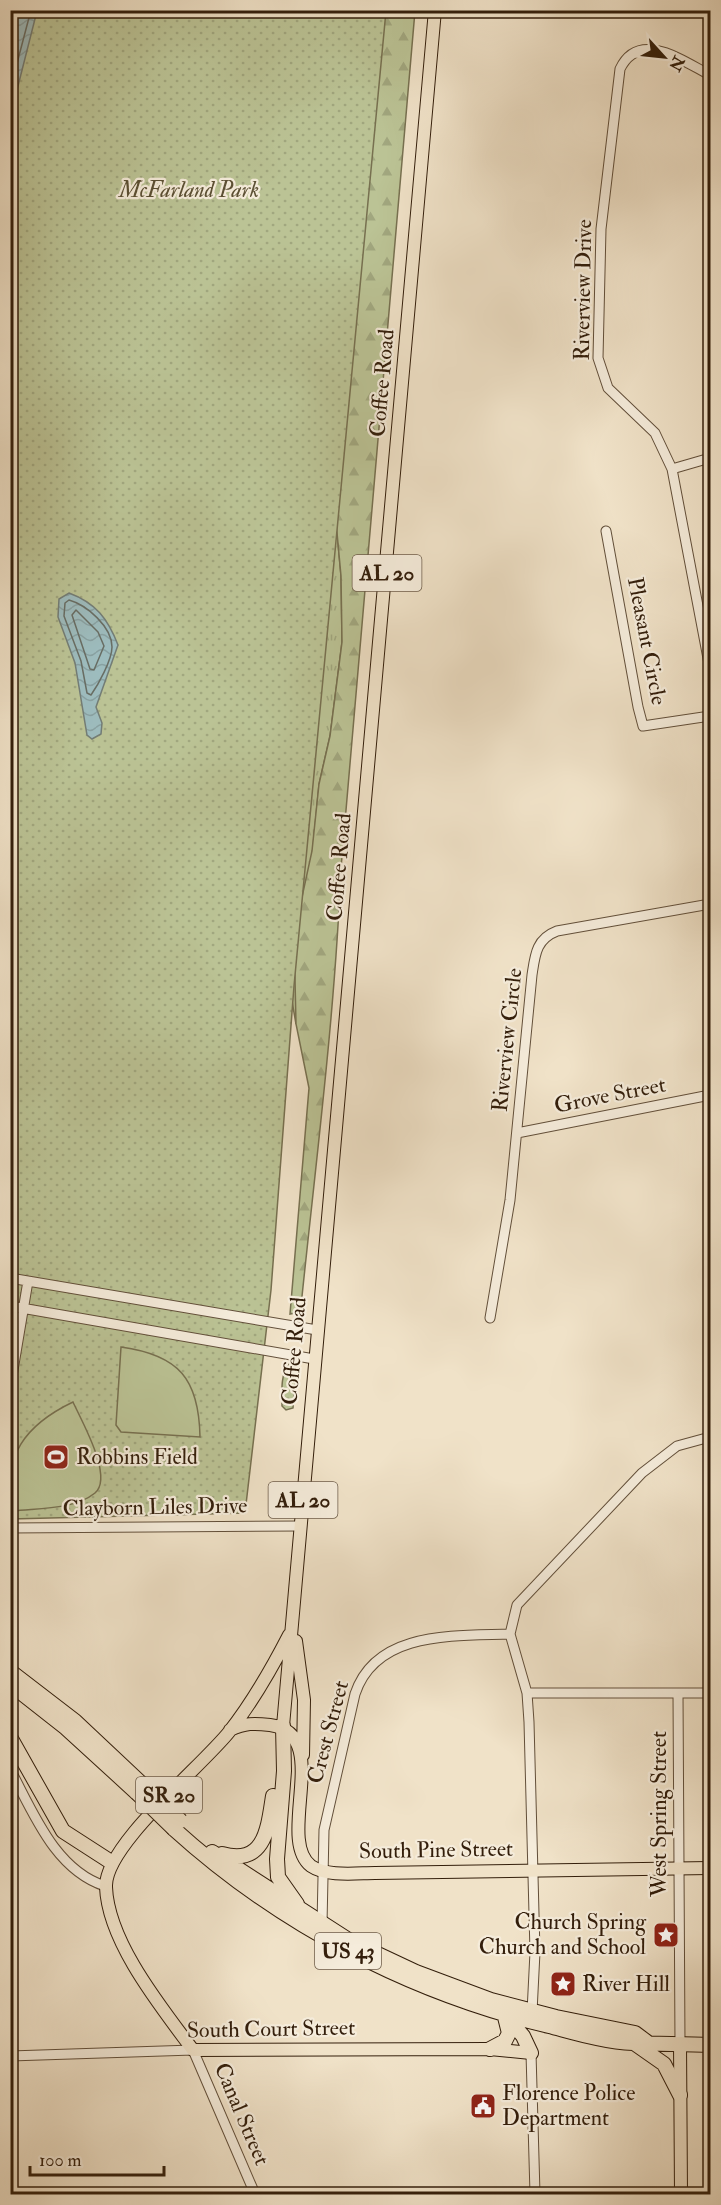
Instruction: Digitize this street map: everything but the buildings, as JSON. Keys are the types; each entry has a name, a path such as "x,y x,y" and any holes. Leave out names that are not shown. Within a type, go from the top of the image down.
{"highway":[{"name":"US 43","path":"10,1671 75,1721 140,1789 244,1886 335,1944 413,1982 505,2015 547,2026 641,2042 711,2045"},
{"name":"US 43","path":"10,1684 140,1789"},
{"path":"211,1851 236,1858 248,1855 263,1841 269,1822 283,1726"},
{"path":"283,1726 284,1771 277,1859 278,1877 288,1894 308,1915"},
{"path":"10,1737 63,1831 111,1862"},
{"name":"US 43","path":"178,1825 211,1851 308,1915 366,1949 417,1972 491,2000 532,2012 635,2033 641,2042"},
{"path":"490,2049 505,2041 509,2033 505,2015"},
{"path":"505,2015 523,2036 531,2053"},
{"path":"531,2053 535,2039 547,2026"},
{"path":"641,2042 664,2064 680,2095"}],"main road":[{"name":"Coffee Road","path":"283,1726 435,10"},
{"path":"229,1731 276,1660 293,1625"},
{"path":"293,1625 304,1700 305,1733 299,1817 302,1854 311,1865 324,1871"},
{"path":"229,1731 251,1722 283,1726 293,1734 302,1765"},
{"name":"SR 20","path":"111,1862 229,1731"},
{"path":"111,1862 105,1886 111,1914 144,1985 193,2050"},
{"name":"South Pine Street","path":"324,1871 375,1873 711,1868"},
{"path":"680,2043 681,2194"},
{"name":"South Court Street","path":"193,2050 490,2049 531,2053"}],"street":[{"name":"Riverview Drive","path":"711,75 654,49 643,48 633,52 623,64 613,122 601,229 598,358 608,388 655,433 672,469 711,669"},
{"path":"672,469 711,458"},
{"name":"Pleasant Circle","path":"606,531 638,707 644,726 711,716"},
{"name":"Riverview Circle","path":"490,1318 510,1200 532,975 539,942 557,931 711,904"},
{"name":"Grove Street","path":"517,1133 711,1095"},
{"path":"10,1278 317,1330"},
{"path":"10,1388 28,1281"},
{"path":"10,1306 315,1359"},
{"path":"532,2012 535,1952 527,1693 510,1634 517,1605 562,1560 619,1495 668,1452 688,1442 711,1437"},
{"name":"Clayborn Liles Drive","path":"10,1528 300,1526"},
{"name":"Crest Street","path":"322,1924 324,1830 355,1694 364,1674 379,1658 410,1643 453,1636 510,1634"},
{"path":"527,1693 711,1693"},
{"name":"West Spring Street","path":"678,1693 680,2043"},
{"path":"10,1769 40,1823 68,1864 80,1875 105,1886"},
{"name":"South Court Street","path":"10,2056 193,2050"},
{"name":"Canal Street","path":"193,2050 255,2194"},
{"path":"531,2053 535,2194"}],"green space":[{"name":"McFarland Park","path":"10,11 386,11 294,986 271,1290 245,1513 11,1519"},
{"path":"357,11 415,11 341,868 330,1033 301,1306 295,1313 290,1314 309,1088 296,1024 294,934 312,851 319,784 330,736 342,642 341,576 335,511"},
{"path":"335,511 341,576 342,642 330,736 319,784 296,1024 288,978"},
{"path":"121,1347 158,1356 182,1373 190,1385 195,1400 200,1437 121,1432 116,1425"},
{"path":"289,1364 296,1368 293,1408 286,1410 282,1406 282,1384"},
{"name":"Robbins Field","path":"73,1402 94,1448 101,1475 100,1485 95,1493 77,1503 13,1511 10,1474 21,1444 42,1421"}],"water":[{"path":"11,10 37,11 15,98 11,99"},
{"path":"69,593 87,602 100,613 110,627 118,645 96,707 102,723 101,734 92,739 87,735 75,663 58,617 59,599"}],"place":[{"name":"Robbins Field","path":"56,1457"},
{"name":"Church Spring Church and School","path":"666,1935"},
{"name":"River Hill","path":"563,1984"},
{"name":"Florence Police Department","path":"483,2106"}]}
